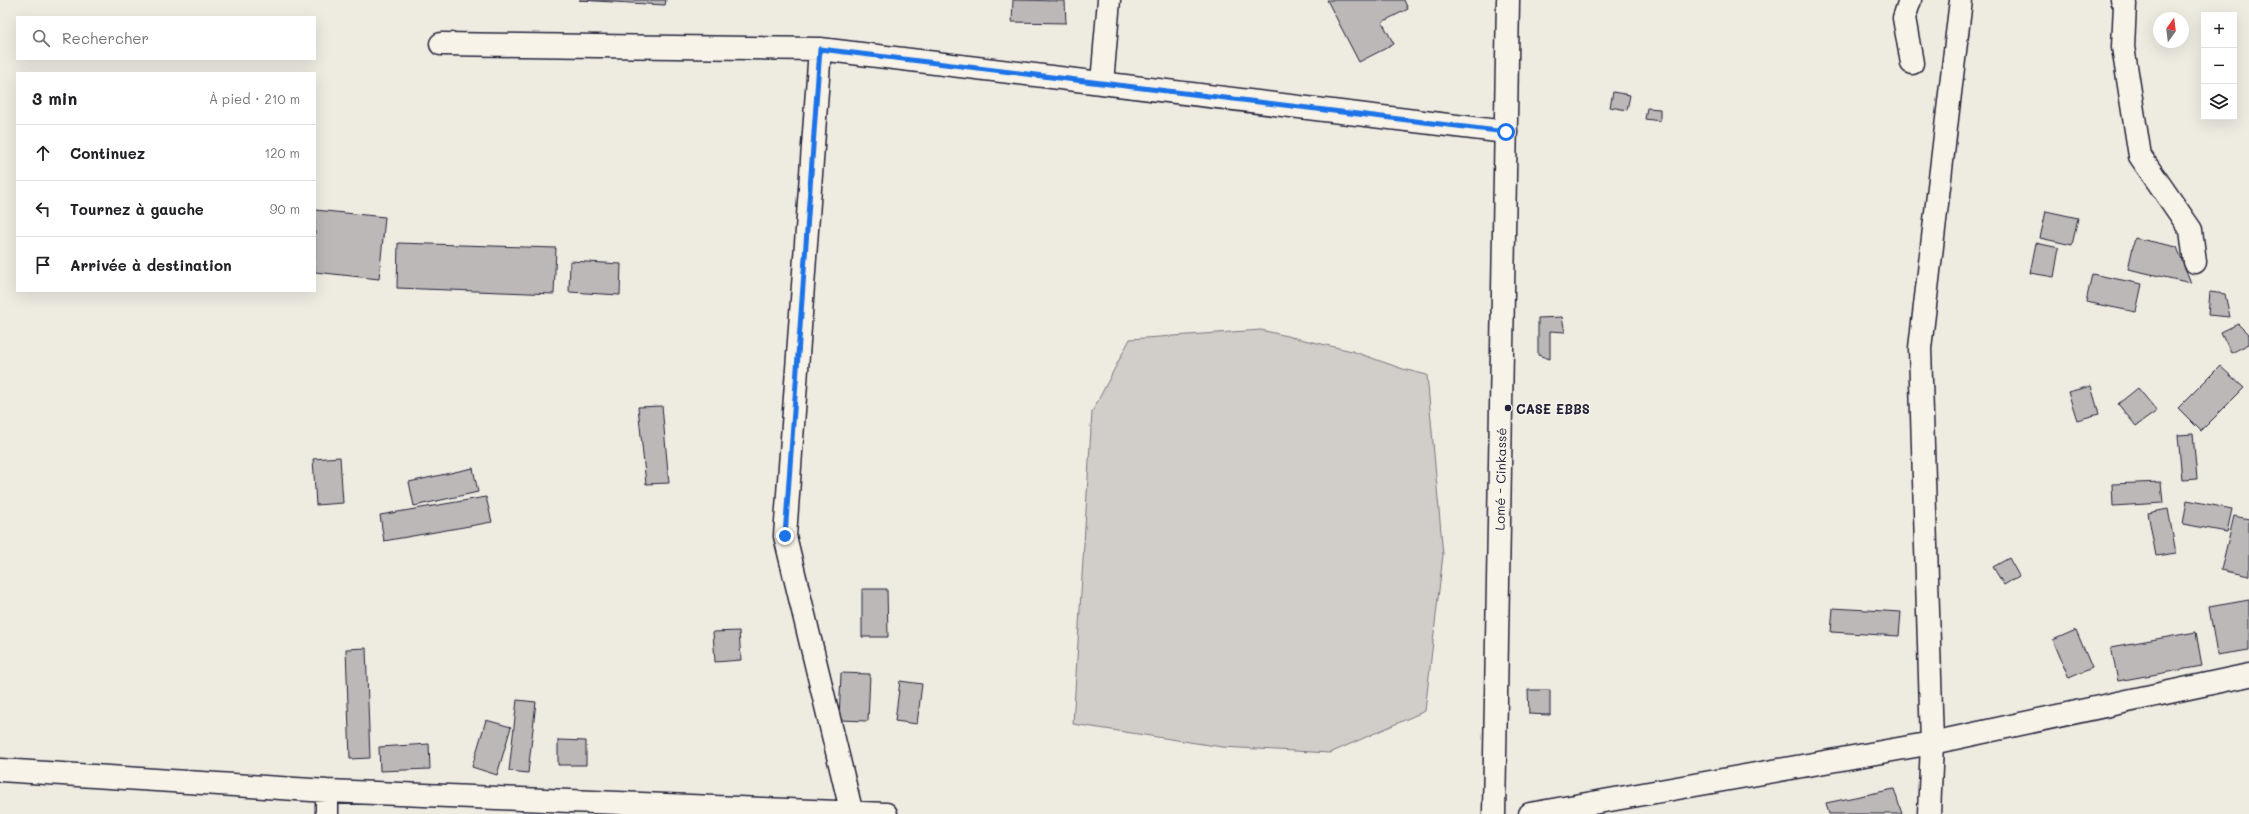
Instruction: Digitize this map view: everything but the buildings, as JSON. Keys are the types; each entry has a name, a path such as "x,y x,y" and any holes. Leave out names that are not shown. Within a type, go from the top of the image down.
{"main road":[{"path":"1102,83 1109,0"},
{"name":"Lomé - Cinkassé","path":"1494,814 1508,0"},
{"path":"1910,0 1904,18 1912,63"},
{"path":"1929,814 1932,743 1920,348 1961,0"},
{"path":"2122,0 2125,4 2123,47 2140,156 2191,230 2195,262"},
{"path":"441,44 820,49 1506,132"},
{"path":"820,49 785,536 852,814"},
{"path":"1530,814 1932,743 2249,674"},
{"path":"0,770 327,791 852,814 886,814"},
{"path":"327,791 327,814"}],"shaded area":[{"path":"1261,330 1352,351 1403,369 1427,375 1443,555 1425,711 1330,753 1222,747 1073,724 1092,412 1130,339"}],"place":[{"name":"CASE EBBS","path":"1508,408"}],"route":[{"path":"785,536 820,49 1506,132"}]}
